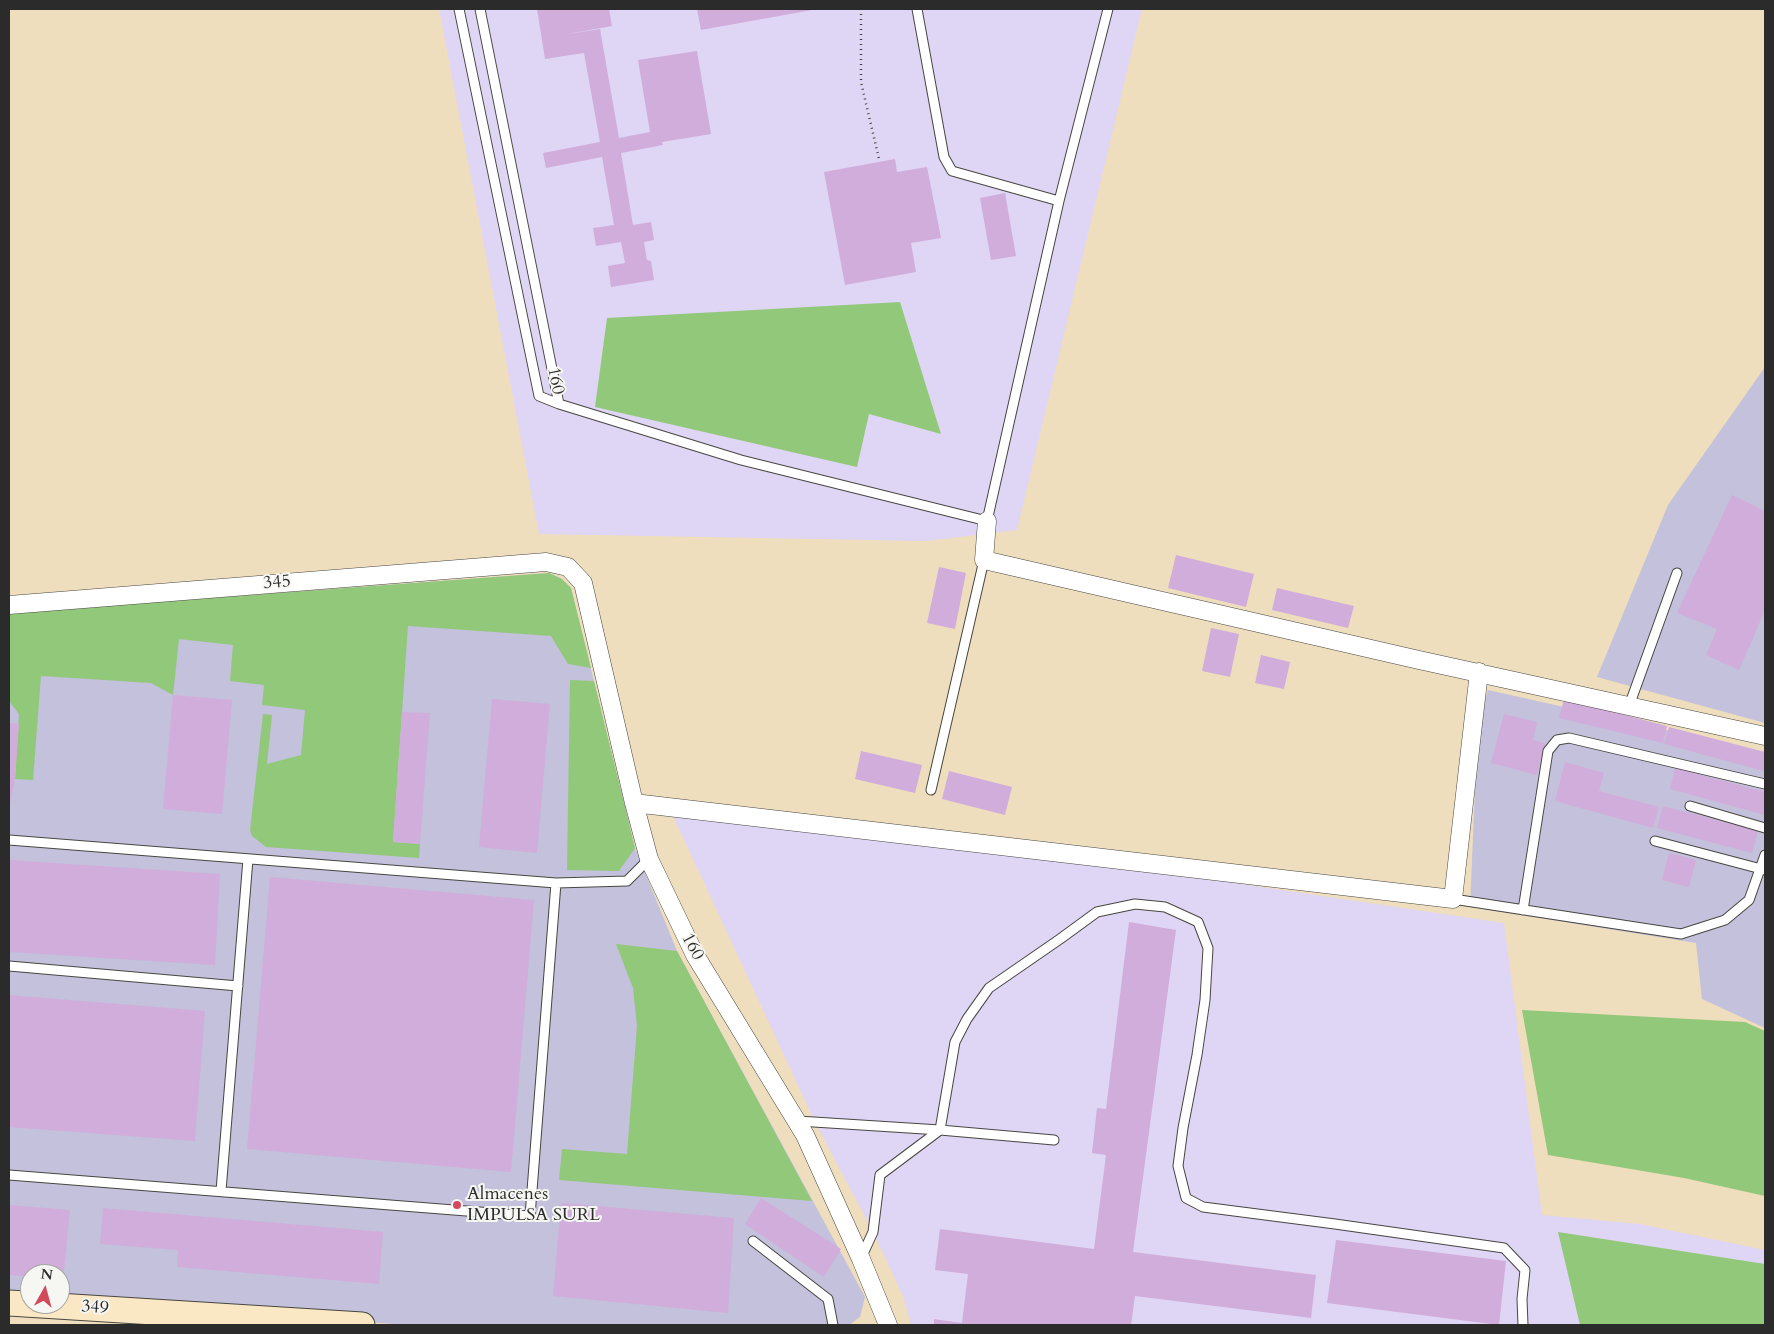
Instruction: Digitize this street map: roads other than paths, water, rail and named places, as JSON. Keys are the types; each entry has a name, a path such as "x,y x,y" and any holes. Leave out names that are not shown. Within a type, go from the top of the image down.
{"street":[{"path":"987,521 984,560 1409,658 1765,736"},
{"name":"345","path":"9,605 546,562"},
{"name":"160","path":"546,562 568,568 583,583 634,803 649,859 695,955 798,1121 861,1259 888,1325"},
{"path":"634,803 1454,900 1479,672"},
{"name":"349","path":"9,1303 362,1325"}],"lane":[{"name":"160","path":"459,9 539,396 559,404"},
{"name":"160","path":"480,9 559,404"},
{"path":"917,9 944,157 952,171 1059,201"},
{"path":"559,404 741,460 987,521 1059,201 1108,9"},
{"path":"931,790 984,560"},
{"path":"1629,706 1676,573"},
{"path":"1523,910 1548,751 1557,740 1569,738 1765,784"},
{"path":"1690,806 1765,828"},
{"path":"9,840 556,883 627,881 649,859"},
{"path":"1655,842 1763,870"},
{"path":"1454,900 1680,934 1725,920 1749,900 1763,870 1765,855"},
{"path":"221,1191 248,859"},
{"path":"9,1175 530,1216 556,883"},
{"path":"861,1259 872,1232 880,1175 940,1130 956,1042 967,1019 989,988 1097,912 1135,904 1165,907 1198,922 1208,948 1205,1000 1178,1166 1186,1198 1203,1207 1504,1248 1525,1270 1522,1298 1523,1325"},
{"path":"9,966 238,986"},
{"path":"798,1121 940,1130 1054,1140"},
{"path":"753,1241 828,1299 833,1325"}],"place":[{"name":"Almacenes IMPULSA SURL","path":"457,1205"}]}
